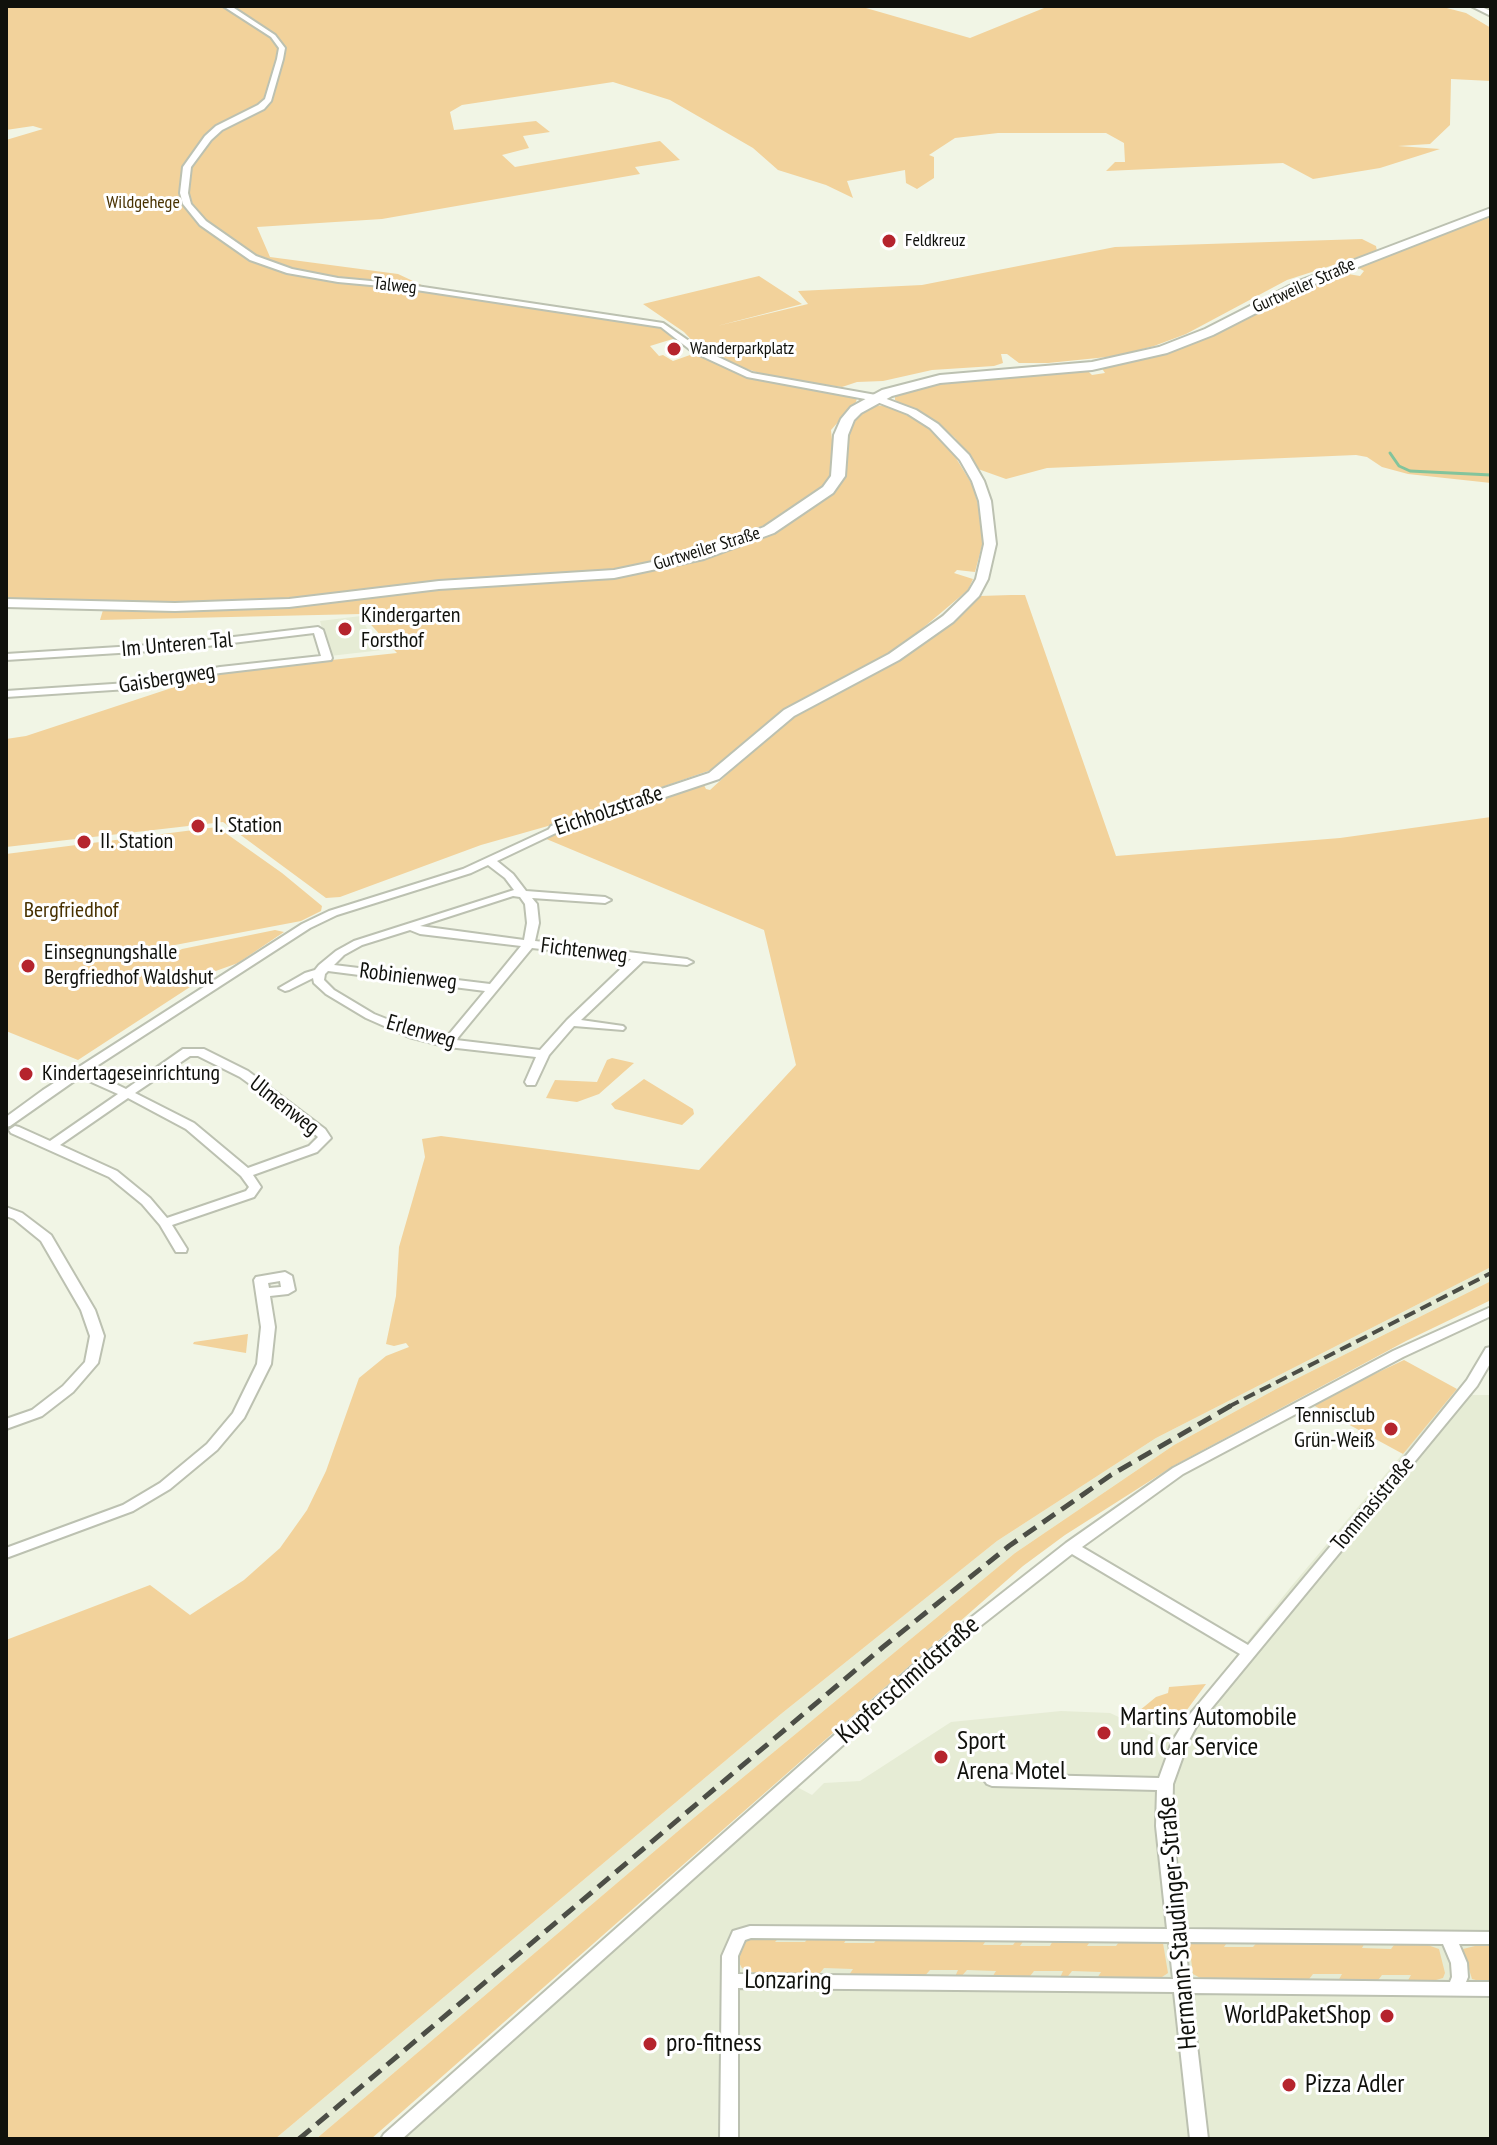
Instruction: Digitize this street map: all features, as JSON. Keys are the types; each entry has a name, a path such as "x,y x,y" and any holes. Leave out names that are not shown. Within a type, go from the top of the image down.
{"main road":[{"name":"Gurtweiler Straße","path":"6,603 106,607 243,606 439,585 614,574 655,567 758,535 814,502 838,476 842,459 841,435 848,419 876,398 925,382 1092,366 1163,350 1194,339 1303,284 1491,211"}],"street":[{"name":"Talweg","path":"226,6 273,36 282,48 280,59 268,99 261,107 219,128 208,138 187,167 184,193 187,204 203,223 253,258 290,271 338,280 403,286 663,325 696,350 750,375 876,398"},
{"path":"1474,6 1491,14"},
{"name":"Eichholzstraße","path":"10,1127 80,1072 306,926 333,913 490,861 556,829 714,776 789,713 894,657 948,619 974,593 982,579 990,544 985,501 965,458 934,426 912,412 876,398"},
{"name":"Im Unteren Tal","path":"6,657 183,646 318,630 327,658"},
{"name":"Gaisbergweg","path":"6,694 128,686 220,670 327,658"},
{"path":"411,926 420,931 529,944 533,923 531,904 490,861"},
{"path":"285,988 321,970 358,943 481,901 522,892 605,900"},
{"name":"Fichtenweg","path":"529,944 687,962"},
{"name":"Robinienweg","path":"448,1043 529,944"},
{"name":"Fichtenweg","path":"531,1082 543,1054 571,1022 640,957"},
{"name":"Robinienweg","path":"321,970 492,988"},
{"name":"Erlenweg","path":"321,970 318,981 330,992 359,1010 413,1034 448,1043 543,1054"},
{"path":"571,1022 619,1028"},
{"name":"Ulmenweg","path":"52,1145 124,1092 187,1052 200,1052 244,1074 305,1119 325,1138 313,1149 246,1173"},
{"path":"80,1072 190,1126 246,1173 255,1187 250,1194 165,1223"},
{"path":"10,1127 113,1174 146,1201 181,1249"},
{"path":"6,1211 18,1216 46,1238 88,1310 97,1336 91,1363 68,1389 37,1413 6,1424"},
{"path":"6,1553 128,1508 165,1486 212,1447 239,1415 264,1364 268,1327 264,1293"},
{"name":"Kupferschmidstraße","path":"390,2139 941,1649 1071,1547 1178,1471 1398,1354 1491,1311"},
{"name":"Tommasistraße","path":"1165,1784 1180,1742 1191,1723 1472,1383 1491,1351"},
{"path":"1071,1547 1250,1653"},
{"name":"Hermann-Staudinger-Straße","path":"992,1780 1165,1784 1164,1826 1199,2139"},
{"name":"Lonzaring","path":"1491,1938 784,1931 750,1932 739,1936 730,1956 732,1981 1491,1989"},
{"path":"1448,1938 1459,1963 1460,1977 1456,1988"},
{"path":"729,2139 732,1981"}],"shaded area":[{"name":"Kindergarten Forsthof","path":"361,616 371,637 379,636 391,649 330,656 320,621"},
{"path":"1491,1267 1491,1281 1276,1389 1174,1445 1015,1553 684,1826 316,2139 275,2139 781,1714 997,1541 1156,1438"},
{"path":"1457,1389 1473,1395 1491,1395 1491,2139 401,2139 797,1787 812,1795 824,1783 860,1781 951,1722 1061,1711 1110,1713 1169,1740 1290,1588"}],"green space":[{"name":"Wildgehege","path":"6,6 859,6 970,38 1049,6 1439,6 1466,13 1491,28 1491,81 1451,79 1450,125 1430,144 1398,146 1440,149 1380,168 1313,179 1283,163 1106,171 1115,162 1125,162 1124,143 1106,133 998,133 955,138 929,155 934,157 934,178 917,189 906,183 905,170 847,181 853,198 826,185 778,170 753,148 670,100 613,82 462,105 450,112 454,130 536,121 550,132 523,136 529,148 502,155 515,167 660,141 680,160 635,167 640,174 382,219 257,227 270,257 398,274 428,288 660,326 676,338 650,346 659,356 673,361 690,355 702,356 747,377 850,394 857,398 856,402 831,430 834,459 830,476 821,489 765,527 695,554 614,570 438,582 285,599 192,604 6,600 6,140 43,129 33,126 6,130"},
{"path":"1491,214 1491,483 1408,474 1356,455 1047,468 1006,479 978,469 955,438 940,425 895,400 895,394 947,382 1086,369 1092,375 1105,373 1101,367 1168,352 1304,284 1344,270 1360,276 1364,271 1355,266"},
{"path":"1362,239 1376,246 1377,251 1287,280 1186,334 1154,346 1117,356 1048,363 1019,363 1007,354 1001,354 1003,363 994,366 932,370 842,387 775,378 728,363 700,349 684,332 643,304 759,276 802,304 717,326 808,304 798,291 922,285 1115,247"},
{"path":"874,405 894,407 930,427 945,440 973,486 982,520 983,542 975,572 957,570 954,573 973,579 968,590 892,654 786,711 711,770 555,824 481,845 340,897 326,898 223,822 6,847 6,739 26,736 220,672 397,653 361,614 100,620 103,610 202,609 658,569 704,557 773,531 832,491 852,419"},
{"path":"1025,595 1116,856 1340,838 1491,817 1491,1267 1156,1438 997,1541 781,1714 275,2139 6,2139 6,1640 150,1585 190,1615 244,1580 280,1548 307,1510 326,1471 359,1378 386,1356 409,1347 406,1343 386,1344 396,1296 399,1247 425,1157 422,1139 441,1136 699,1170 796,1065 764,930 544,838 703,783 710,790 792,715 838,692 980,596"},
{"name":"Bergfriedhof","path":"217,827 282,873 322,906 321,911 301,921 154,949 165,958 182,949 275,930 284,932 238,963 213,972 78,1060 6,1031 6,854"},
{"path":"612,1058 634,1063 599,1094 577,1102 546,1098 555,1080 597,1082 607,1060"},
{"path":"644,1079 693,1109 694,1114 682,1125 615,1109 611,1104"},
{"path":"1491,1281 1491,1300 1406,1341 1175,1465 1065,1535 1023,1566 371,2139 316,2139 684,1826 1015,1553 1174,1445 1276,1389"},
{"path":"248,1334 246,1353 193,1344 194,1342"},
{"name":"Tennisclub Grün-Weiß","path":"1404,1360 1457,1389 1403,1454 1311,1404"},
{"path":"1206,1684 1175,1726 1164,1727 1134,1715 1156,1697 1168,1693 1169,1687"},
{"path":"782,1934 775,1942 805,1942 811,1934 850,1934 844,1943 874,1943 880,1935 989,1936 983,1945 1013,1945 1019,1937 1026,1937 1020,1946 1050,1946 1055,1937 1093,1937 1087,1946 1116,1946 1123,1937 1153,1940 1163,1943 1168,1973 1159,1979 1096,1980 1101,1972 1072,1971 1065,1980 1059,1980 1063,1971 1034,1971 1027,1980 991,1979 996,1971 967,1970 959,1979 954,1979 958,1970 930,1970 922,1979 847,1978 853,1969 824,1968 816,1978 763,1976 742,1968 737,1959 740,1945 754,1936"},
{"path":"1230,1938 1224,1947 1253,1947 1260,1939 1367,1939 1362,1948 1391,1949 1398,1940 1416,1941 1439,1949 1445,1973 1443,1978 1422,1984 1406,1984 1411,1975 1382,1975 1375,1984 1337,1983 1342,1974 1313,1974 1306,1983 1204,1980 1193,1974 1189,1944"},
{"path":"1491,1942 1491,1984 1472,1979 1463,1949"}],"waterway":[{"path":"1390,453 1399,466 1410,471 1491,475"}],"railway":[{"path":"1228,1407 1491,1273"},
{"path":"299,2139 883,1647 1009,1546 1111,1475 1232,1405"}],"place":[{"name":"Feldkreuz","path":"889,241"},
{"name":"Wanderparkplatz","path":"674,349"},
{"name":"Kindergarten Forsthof","path":"345,629"},
{"name":"I. Station","path":"198,826"},
{"name":"II. Station","path":"84,842"},
{"name":"Einsegnungshalle Bergfriedhof Waldshut","path":"28,966"},
{"name":"Kindertageseinrichtung","path":"26,1074"},
{"name":"Tennisclub Grün-Weiß","path":"1391,1429"},
{"name":"Martins Automobile und Car Service","path":"1104,1733"},
{"name":"Sport Arena Motel","path":"941,1757"},
{"name":"WorldPaketShop","path":"1387,2016"},
{"name":"pro-fitness","path":"650,2044"},
{"name":"Pizza Adler","path":"1289,2085"}]}
